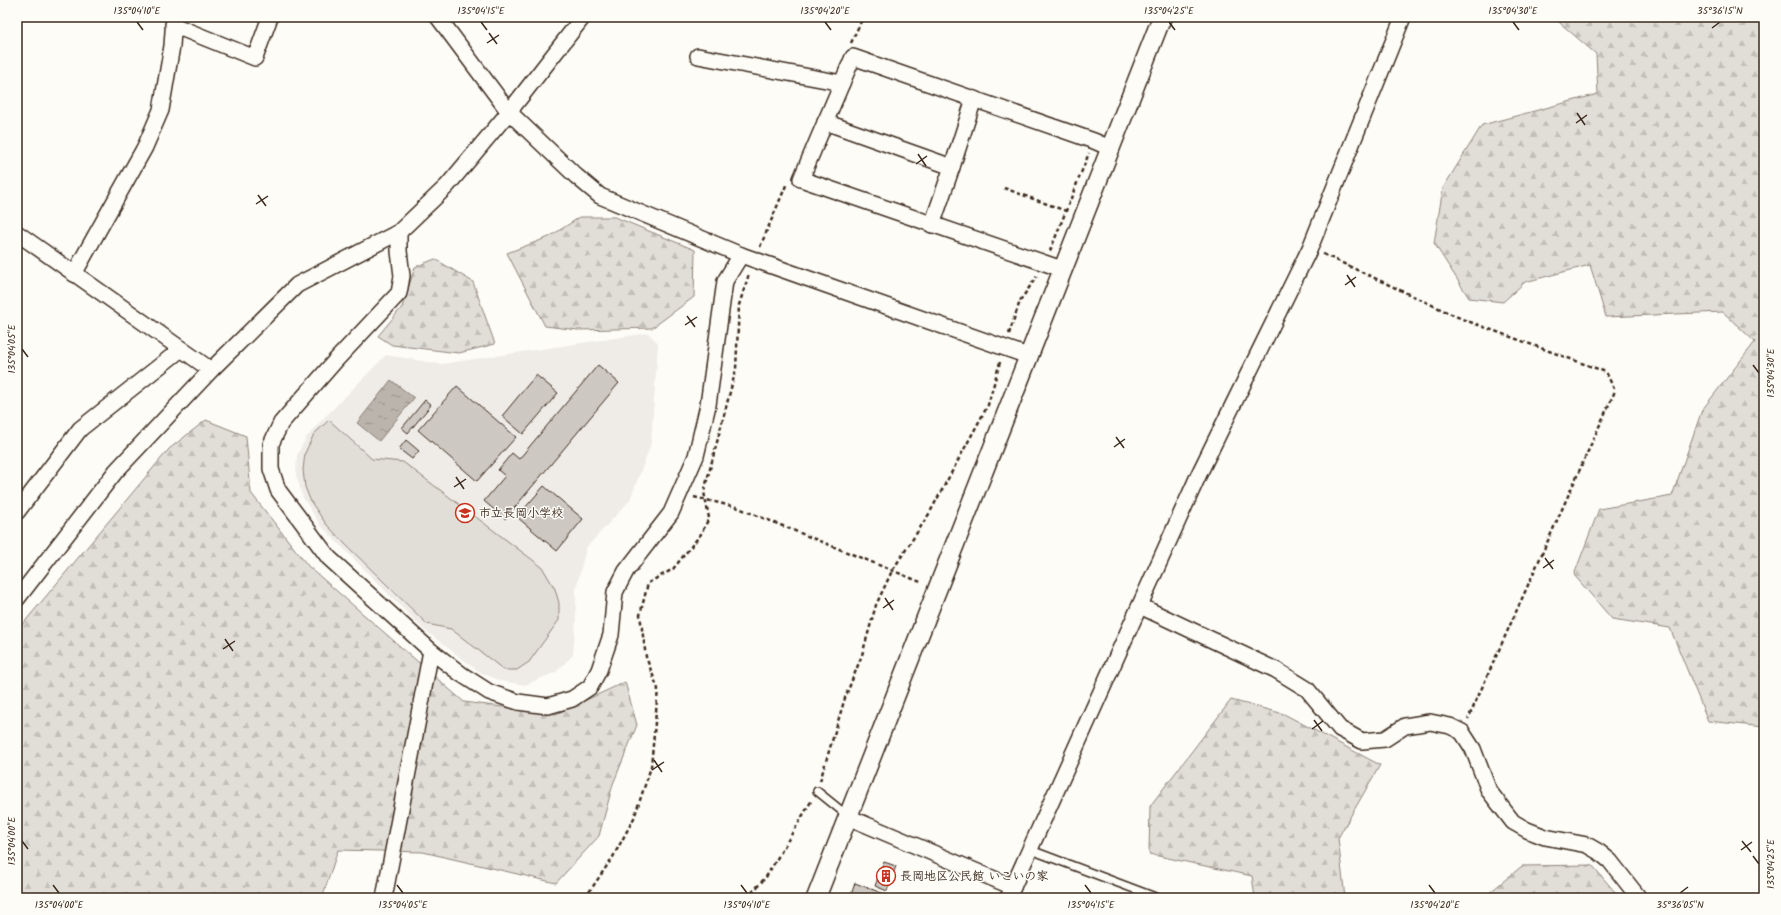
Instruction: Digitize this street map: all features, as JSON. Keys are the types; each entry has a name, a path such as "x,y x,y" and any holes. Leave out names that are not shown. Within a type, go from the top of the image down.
{"street":[{"path":"74,274 145,147 161,110 172,46 174,21 255,58 270,17"},
{"path":"438,17 510,112 576,176 600,196 747,258 1028,356"},
{"path":"17,599 116,470 211,370 297,285 399,232 447,186 510,112 583,17"},
{"path":"816,898 938,590 1028,356 1054,266 1102,144 1162,17"},
{"path":"848,817 1011,892 1199,474 1310,248 1403,17"},
{"path":"698,56 842,83"},
{"path":"1054,266 801,179 853,57 1102,144"},
{"path":"932,225 974,99"},
{"path":"825,122 952,167"},
{"path":"399,232 399,251 402,276 399,293 336,360 281,423 271,444 271,469 278,490 328,558 431,651 461,674 489,692 518,702 548,706 572,699 590,687 600,670 611,634 615,592 626,571 671,513 680,493 696,456 708,404 725,281 747,258"},
{"path":"17,233 180,350 211,370"},
{"path":"17,512 80,429 180,350"},
{"path":"1140,606 1276,670 1307,689 1340,730 1362,742 1385,739 1405,726 1430,722 1450,726 1462,732 1473,749 1489,791 1513,822 1527,830 1545,837 1587,845 1599,852 1610,861 1639,898"},
{"path":"384,898 431,651"}],"lane":[{"path":"818,790 848,817"},
{"path":"1031,850 1158,898"}],"path":[{"path":"747,898 766,877 818,790 845,698 862,655 876,605 892,571 929,514 988,405 1004,348 1020,301 1054,266 1066,211 1102,144"},
{"path":"585,898 613,857 634,818 651,767 658,689 646,657 640,615 648,583 673,569 701,534 709,518 704,492 736,369 739,305 747,258 789,179 801,179"},
{"path":"1004,188 1066,211"},
{"path":"1310,248 1462,319 1606,372 1615,391 1462,732"},
{"path":"680,493 706,501 736,507 938,590"}],"shaded area":[{"name":"市立長岡小学校","path":"648,333 658,343 651,444 630,500 586,548 576,589 576,620 573,655 556,672 525,685 500,681 478,671 422,628 321,526 303,498 296,475 297,455 306,438 386,355 441,364"}],"green space":[{"path":"1553,17 1764,17 1764,727 1708,721 1670,628 1612,619 1574,575 1599,509 1672,496 1702,410 1755,342 1723,312 1606,317 1590,265 1525,282 1503,302 1469,298 1434,243 1443,188 1482,125 1598,94 1596,54"},
{"path":"580,217 615,217 695,250 694,297 652,328 578,330 545,326 507,253 549,237"},
{"path":"435,259 473,282 495,344 459,353 392,345 378,336 402,307 415,267"},
{"path":"206,420 246,436 251,493 308,566 464,702 556,714 625,682 637,725 613,784 599,836 556,883 423,852 338,850 322,898 17,898 17,631 169,449"},
{"path":"329,420 372,459 403,462 542,567 555,589 559,603 559,620 529,662 517,670 504,670 451,629 427,624 326,524 311,502 305,487 303,470 305,453 314,434"},
{"path":"1231,700 1284,714 1380,765 1338,838 1345,898 1255,898 1252,876 1149,854 1150,806"},
{"path":"1592,865 1620,898 1483,898 1522,866"}],"water":[{"path":"391,380 414,398 379,441 357,423"}],"building":[{"path":"598,365 619,383 505,519 484,501 505,476 498,470 512,453 519,459"},
{"path":"536,375 558,393 523,434 502,416"},
{"path":"457,386 516,437 477,481 418,430"},
{"path":"425,400 431,405 408,433 402,428"},
{"path":"406,440 419,451 412,459 399,449"},
{"path":"544,486 583,519 557,551 517,517"},
{"name":"長岡地区公民館 いこいの家","path":"884,862 896,866 887,891 875,886"},
{"path":"855,883 890,896 890,898 850,898"}],"place":[{"name":"市立長岡小学校","path":"465,513"},
{"name":"長岡地区公民館 いこいの家","path":"886,876"}]}
